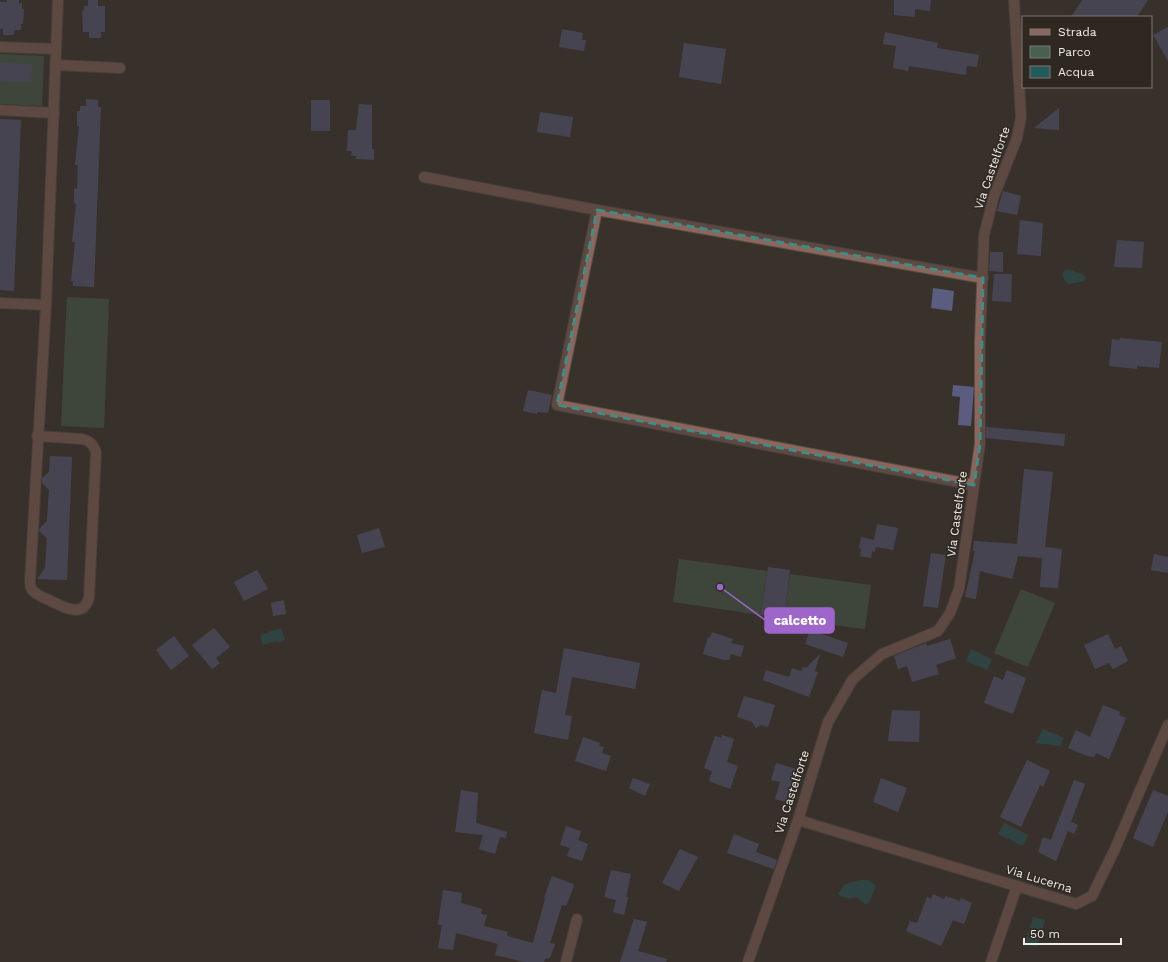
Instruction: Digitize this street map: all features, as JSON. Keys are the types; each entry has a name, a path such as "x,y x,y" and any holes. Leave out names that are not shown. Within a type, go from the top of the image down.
{"street":[{"path":"37,436 88,440 94,445 96,452 89,598 86,605 76,610 66,609 38,594 32,590 30,586 37,436 46,305 58,0"},
{"name":"Via Castelforte","path":"748,962 798,820 828,722 853,679 882,654 938,631 950,613 959,590 980,444 980,341 984,235 994,196 1018,138 1021,117 1014,0"},
{"path":"0,47 56,49"},
{"path":"55,66 120,68"},
{"path":"0,110 54,113"},
{"path":"424,177 597,210 983,278"},
{"path":"597,210 557,406 974,486"},
{"path":"0,303 46,305"},
{"name":"Via Lucerna","path":"798,820 1076,904 1092,896 1114,851 1168,724"},
{"path":"991,962 1016,886"},
{"path":"566,962 577,919"}],"highlighted area":[{"path":"597,210 983,278 980,444 974,485 557,405"}],"green space":[{"path":"0,54 44,56 42,106 0,104"},
{"path":"67,297 109,299 104,428 61,426"},
{"path":"679,559 767,571 761,615 673,602"},
{"path":"790,574 871,585 865,629 784,619"},
{"path":"1021,589 1055,603 1028,667 994,653"}],"water":[{"path":"1066,269 1083,274 1086,278 1084,281 1068,284 1063,277 1063,273"},
{"path":"281,628 285,640 278,643 277,641 263,645 260,635"},
{"path":"971,649 992,659 987,670 966,661"},
{"path":"1043,729 1064,738 1060,746 1036,743"},
{"path":"1004,823 1028,835 1023,846 998,834"},
{"path":"859,880 868,880 876,886 869,903 865,904 857,897 847,898 838,894 844,885"},
{"path":"1033,917 1045,920 1037,947 1025,944"}],"building":[{"path":"7,0 19,0 19,3 22,3 22,9 24,9 21,30 14,30 14,35 3,35 3,29 0,29 0,2 7,2"},
{"path":"88,0 98,0 98,6 105,6 105,32 101,32 101,38 89,38 89,32 83,32 82,10 84,11 84,6 88,6"},
{"path":"894,0 931,0 930,11 915,9 915,17 894,15"},
{"path":"1082,0 1148,0 1138,16 1072,16"},
{"path":"1168,27 1168,61 1153,35"},
{"path":"562,29 583,33 582,40 586,40 584,51 559,47"},
{"path":"885,32 938,43 937,48 979,55 977,67 967,66 966,75 909,66 908,71 893,68 896,46 883,44"},
{"path":"684,43 726,49 721,84 679,77"},
{"path":"0,63 32,64 31,82 0,81"},
{"path":"86,99 98,100 98,107 101,107 94,287 73,286 73,281 71,281 75,242 72,242 76,204 74,203 74,188 77,189 78,165 75,165 79,126 77,126 77,111 80,111 80,106 86,106"},
{"path":"311,100 330,100 330,131 311,131"},
{"path":"359,104 372,105 372,149 374,149 374,160 356,159 356,156 351,156 352,151 347,151 348,130 356,130"},
{"path":"1059,108 1059,130 1034,128"},
{"path":"540,112 573,117 570,137 537,132"},
{"path":"0,119 21,120 14,291 0,290"},
{"path":"1003,191 1021,196 1017,215 997,211"},
{"path":"1020,220 1043,223 1041,256 1017,254"},
{"path":"1117,240 1144,242 1142,268 1114,267"},
{"path":"990,252 1003,252 1003,272 989,271"},
{"path":"994,274 1012,274 1011,302 992,301"},
{"path":"933,288 954,291 952,311 931,308"},
{"path":"1120,338 1162,342 1159,368 1137,366 1137,369 1109,366 1112,339 1119,340"},
{"path":"953,385 974,387 971,426 958,425 960,397 952,396"},
{"path":"528,390 552,395 548,413 537,412 537,414 523,411"},
{"path":"986,427 1065,434 1064,446 986,438"},
{"path":"50,456 72,457 67,580 37,579 45,568 47,538 39,531 47,521 49,490 42,483 42,478 49,472"},
{"path":"1024,469 1053,472 1045,547 1062,549 1058,588 1040,587 1042,558 1018,556 1012,579 980,571 976,599 965,597 975,551 973,551 974,541 1017,544"},
{"path":"877,524 898,528 893,550 876,547 875,552 872,551 871,558 860,556 861,549 859,548 861,537 874,540"},
{"path":"379,528 385,547 362,553 357,535"},
{"path":"931,553 946,555 938,608 923,606"},
{"path":"1154,554 1168,557 1168,573 1151,570"},
{"path":"768,567 790,570 784,619 761,615"},
{"path":"257,570 268,589 244,601 234,582"},
{"path":"284,600 286,614 273,616 271,603"},
{"path":"214,628 230,647 216,658 220,663 212,669 192,645"},
{"path":"810,630 848,643 843,657 805,644"},
{"path":"712,632 733,639 731,643 744,646 741,657 731,654 729,660 724,660 703,654 708,637 710,638"},
{"path":"1108,634 1115,649 1121,646 1128,661 1113,669 1109,663 1095,669 1084,645"},
{"path":"174,636 189,656 171,670 156,650"},
{"path":"950,639 956,658 936,665 939,674 912,682 907,666 898,669 894,656 926,643 927,646"},
{"path":"564,648 640,663 635,689 572,677 565,715 572,716 568,740 534,733 542,690 556,693"},
{"path":"820,654 815,671 818,672 809,697 763,680 766,670 789,677 792,668 801,671 803,667 806,668"},
{"path":"1007,670 1026,678 1013,714 984,703 994,676 1003,680"},
{"path":"744,696 775,705 768,727 761,725 756,728 752,722 737,717"},
{"path":"1103,705 1120,712 1119,715 1126,718 1109,759 1096,753 1094,757 1087,756 1068,748 1076,730 1090,737"},
{"path":"892,710 920,711 919,742 888,741"},
{"path":"722,735 734,739 727,762 738,766 730,789 709,781 712,771 704,768 715,736 721,738"},
{"path":"583,737 600,743 599,746 604,747 602,753 611,756 606,771 575,761"},
{"path":"1027,760 1050,771 1043,787 1040,785 1021,827 1000,817"},
{"path":"776,763 803,771 792,804 775,799 780,782 771,780"},
{"path":"633,778 650,784 645,796 629,788"},
{"path":"881,778 907,788 898,812 873,802"},
{"path":"1074,780 1085,784 1071,822 1078,825 1074,834 1068,831 1056,861 1038,852 1043,837 1051,840"},
{"path":"461,790 478,793 476,823 507,832 506,838 500,837 495,854 479,849 483,835 455,832"},
{"path":"1153,790 1168,796 1168,812 1153,847 1133,838"},
{"path":"566,826 581,831 578,840 588,844 582,861 567,856 570,848 560,845"},
{"path":"734,834 759,844 756,852 777,860 774,869 727,853"},
{"path":"680,849 698,857 679,891 662,883"},
{"path":"611,870 631,874 624,915 613,912 616,900 604,897"},
{"path":"552,876 573,884 574,886 566,906 562,905 550,943 555,944 550,958 545,959 544,962 524,962 495,955 498,944 456,933 453,950 438,948 442,925 438,925 443,890 462,893 461,903 482,909 481,914 487,915 484,926 508,932 507,936 533,943 545,899 544,898"},
{"path":"933,894 944,899 946,896 960,901 961,898 972,903 964,924 953,920 941,946 906,931 910,921 917,923 927,897 931,899"},
{"path":"634,919 647,922 638,951 667,959 666,962 620,962"}],"place":[{"name":"calcetto","path":"720,587"}]}
